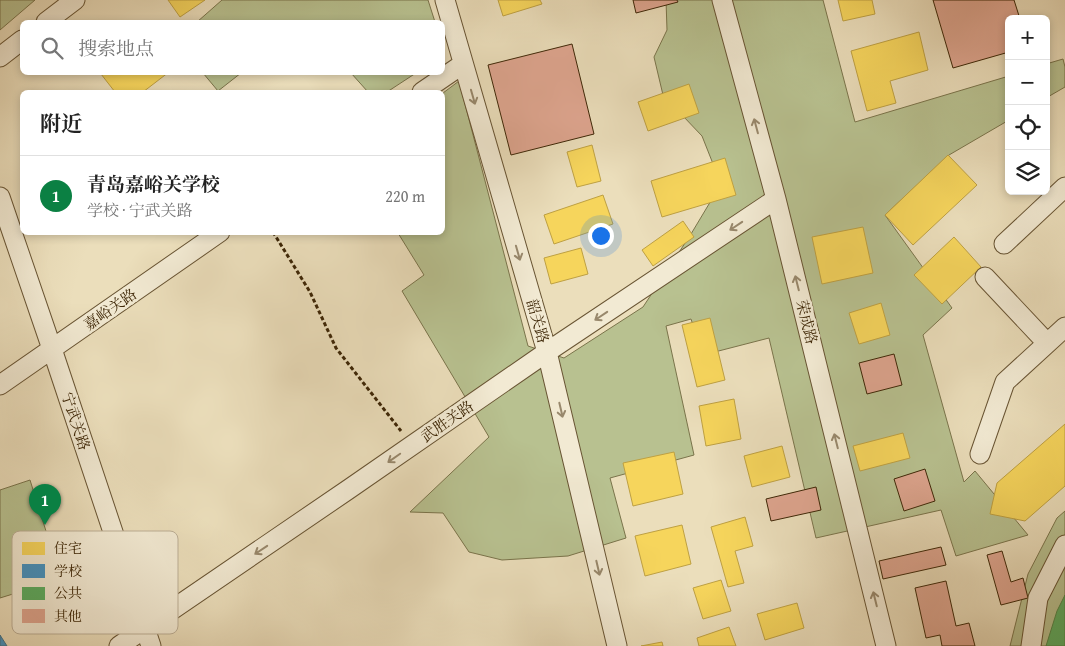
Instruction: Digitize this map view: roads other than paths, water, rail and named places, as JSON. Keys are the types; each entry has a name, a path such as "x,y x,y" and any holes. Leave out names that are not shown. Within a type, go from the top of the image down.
{"street":[{"path":"49,20 75,0"},
{"name":"韶关路","path":"445,0 547,352 617,646"},
{"name":"荣成路","path":"722,0 776,199 886,646"},
{"path":"0,58 20,42"},
{"path":"425,90 463,64"},
{"path":"1004,244 1065,187"},
{"name":"宁武关路","path":"0,197 113,531"},
{"name":"武胜关路","path":"178,615 412,446 547,352 776,199"},
{"name":"嘉峪关路","path":"0,385 216,235"},
{"path":"986,277 1047,343"},
{"path":"980,454 1005,382 1065,327"},
{"path":"1031,646 1038,598 1065,545"},
{"name":"武胜关路","path":"119,646 148,637"}],"place":[{"name":"青岛嘉峪关学校","path":"45,525"}]}
